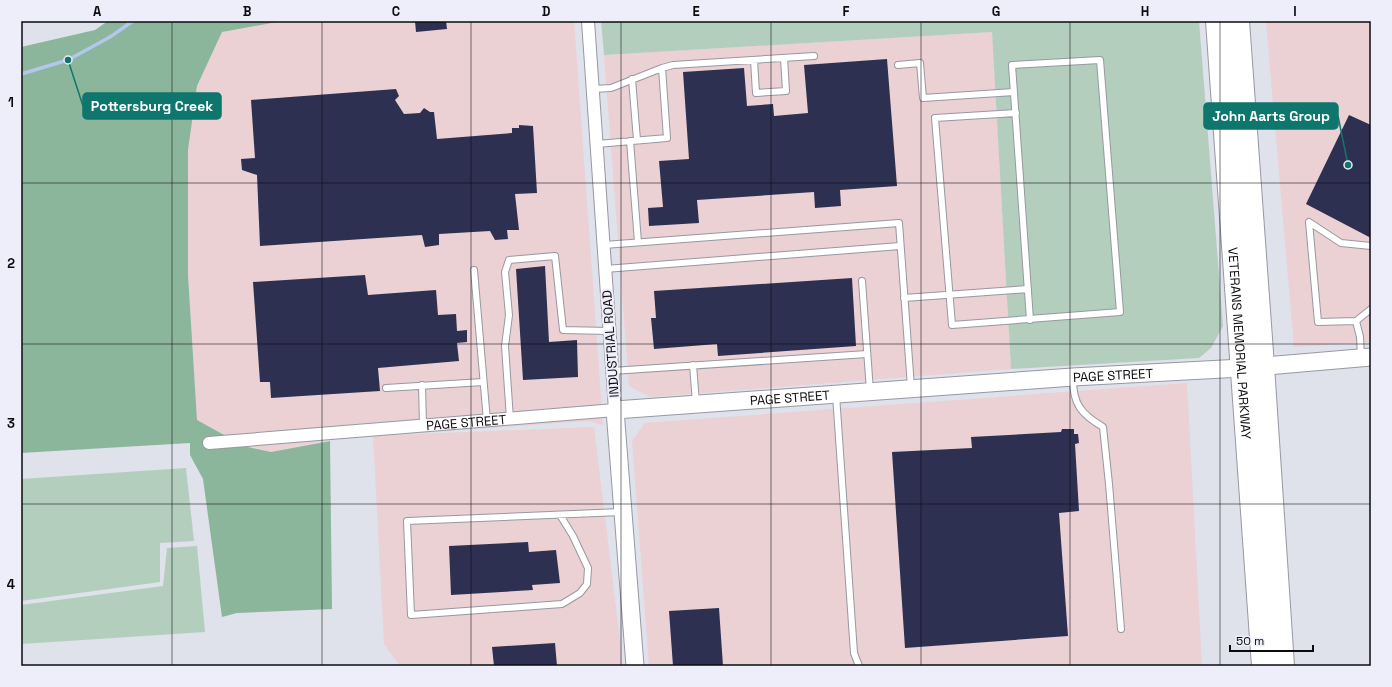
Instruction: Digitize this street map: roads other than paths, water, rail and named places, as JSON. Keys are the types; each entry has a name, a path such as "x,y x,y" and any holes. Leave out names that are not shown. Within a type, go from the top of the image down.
{"highway":[{"name":"VETERANS MEMORIAL PARKWAY","path":"1217,21 1282,666"},
{"name":"VETERANS MEMORIAL PARKWAY","path":"1238,21 1253,367 1263,666"}],"street":[{"name":"INDUSTRIAL ROAD","path":"588,21 609,331 635,666"},
{"name":"PAGE STREET","path":"208,443 696,404 1073,377 1253,367 1366,358"}],"lane":[{"path":"592,90 611,88 673,65 814,56"},
{"path":"754,60 756,93 764,93 786,91 784,58"},
{"path":"1016,113 935,118 952,325 1030,320 1120,312 1100,60 1012,65 1016,113 1030,320"},
{"path":"898,65 920,62 923,98 1014,92"},
{"path":"597,144 667,138 662,68"},
{"path":"632,80 637,140"},
{"path":"630,141 638,242"},
{"path":"1371,246 1341,243 1309,222 1318,322 1356,321 1371,309"},
{"path":"604,245 899,223 911,389"},
{"path":"605,269 900,246"},
{"path":"510,419 505,346 509,315 505,272 509,260 555,256 564,330 609,331"},
{"path":"474,270 487,421"},
{"path":"862,281 870,392"},
{"path":"904,298 1028,289"},
{"path":"1356,321 1366,358"},
{"path":"612,371 867,354"},
{"path":"693,365 696,404"},
{"path":"1073,377 1073,392 1076,402 1094,422 1103,427 1121,629"},
{"path":"386,388 484,382"},
{"path":"422,385 423,426"},
{"path":"836,395 854,653 859,666"},
{"path":"560,515 573,536 588,568 587,584 580,593 562,604 411,616 407,521 623,512"}],"waterway":[{"path":"21,74 68,60 110,37 133,21"}],"place":[{"name":"Pottersburg Creek","path":"68,60"},
{"name":"John Aarts Group","path":"1348,165"}]}
